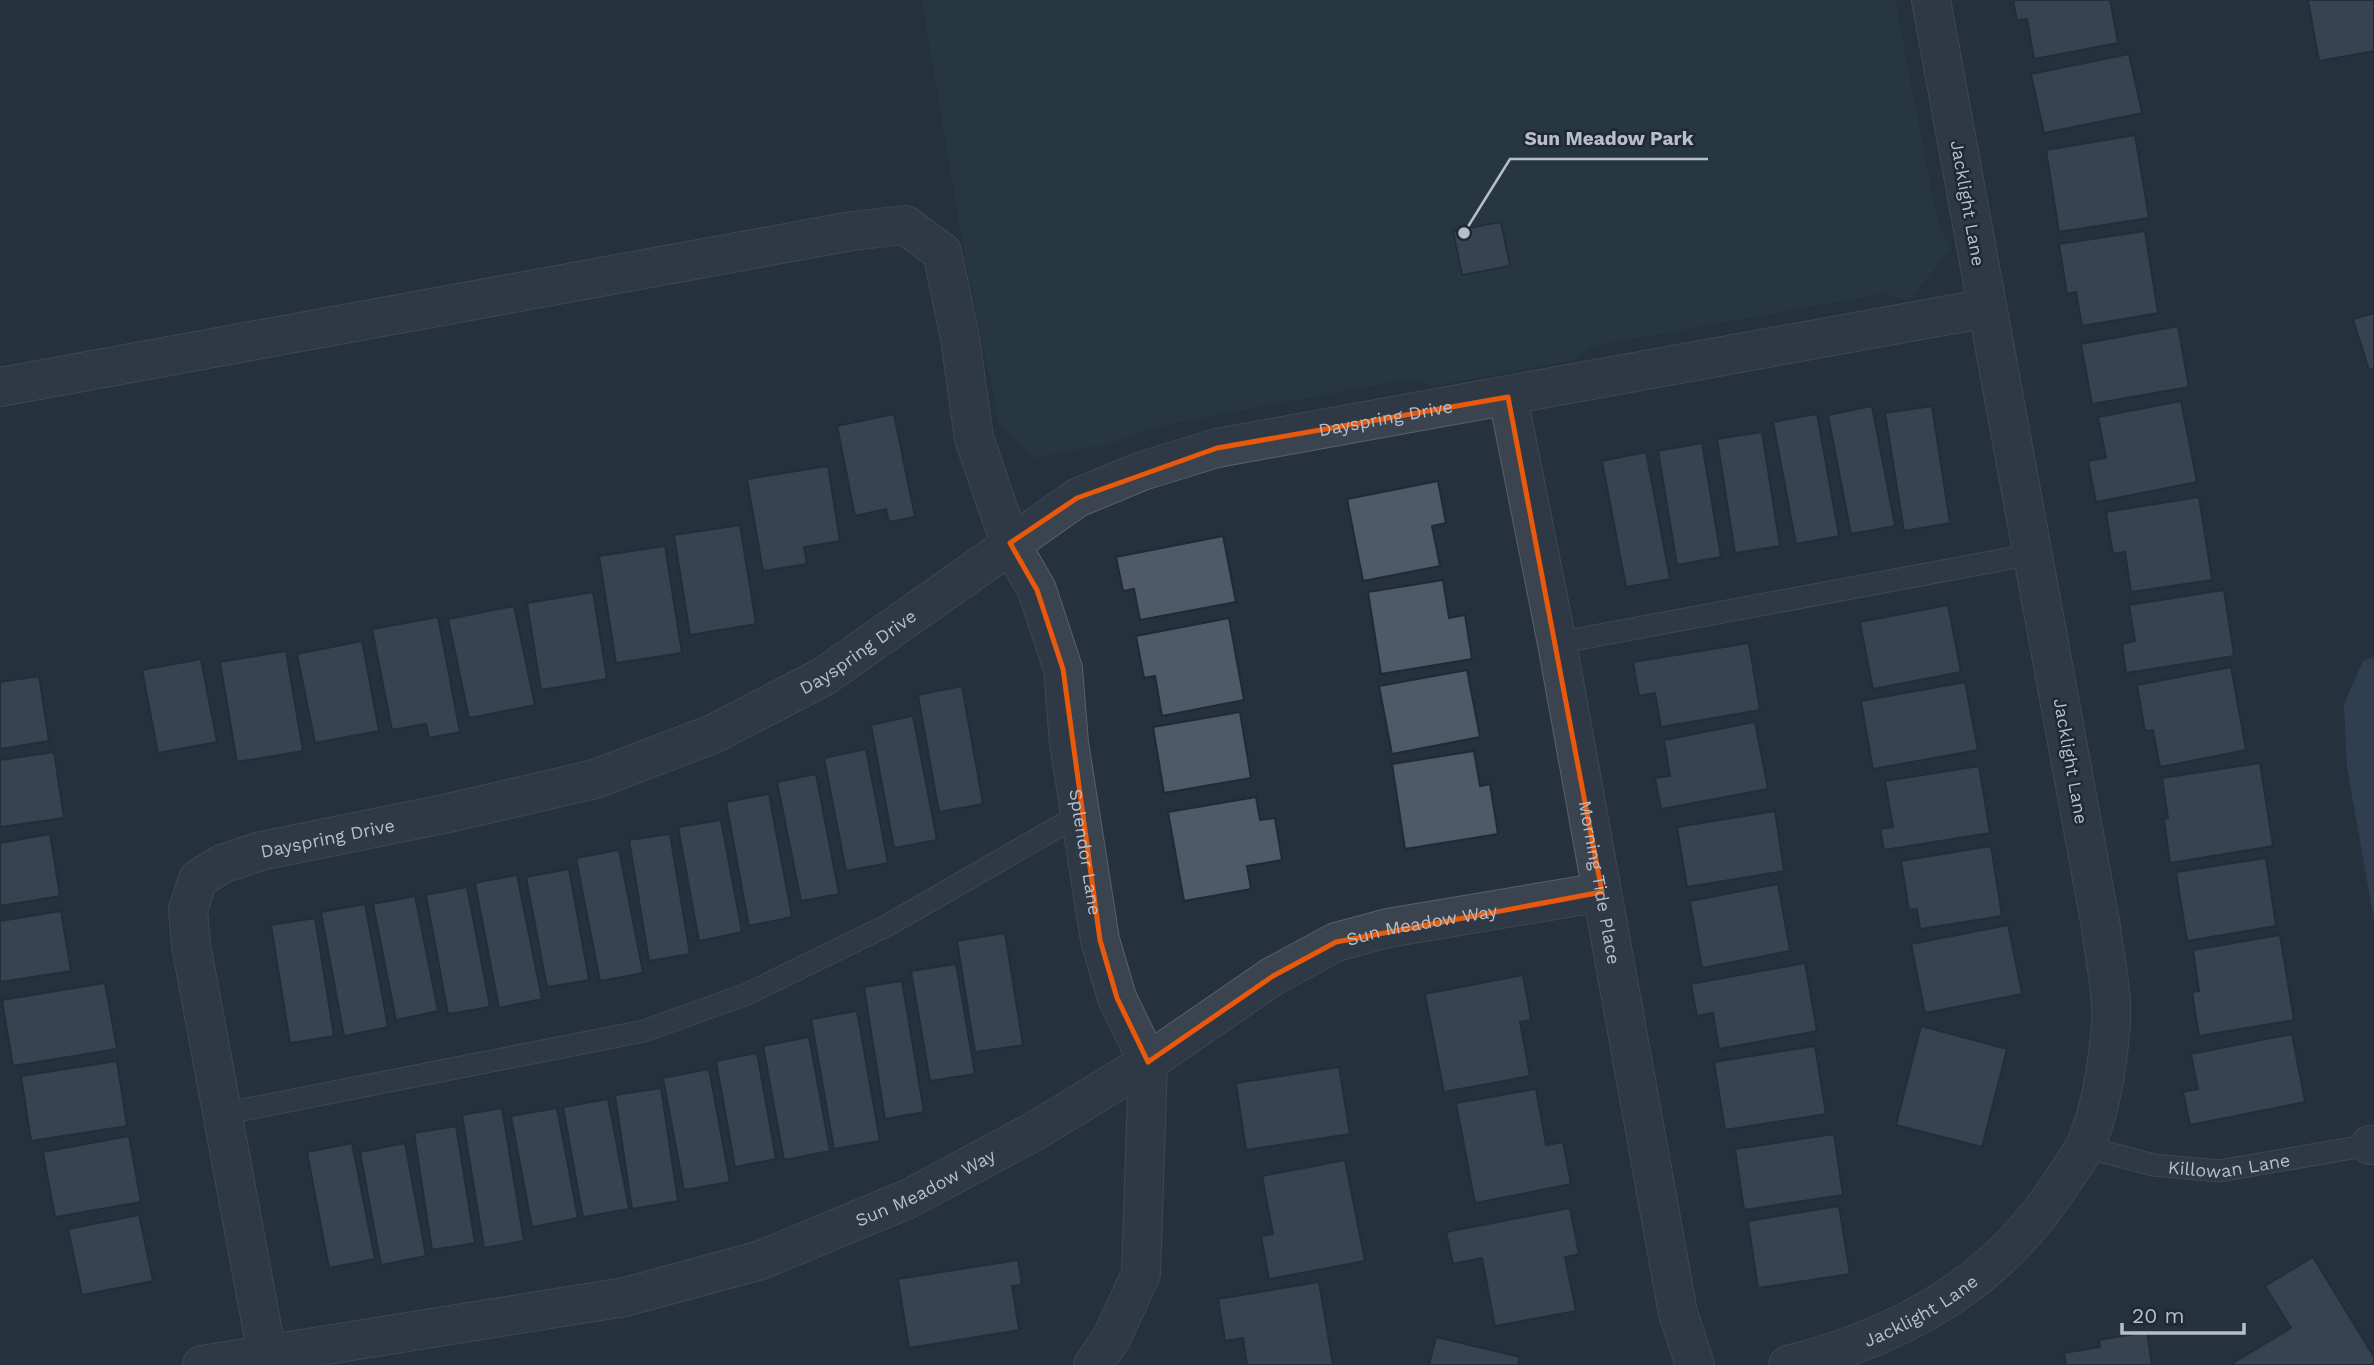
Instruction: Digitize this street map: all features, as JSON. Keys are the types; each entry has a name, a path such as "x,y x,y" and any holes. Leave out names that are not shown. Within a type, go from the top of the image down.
{"street":[{"name":"Jacklight Lane","path":"1788,1365 1825,1356 1915,1320 1991,1268 2045,1209 2085,1147 2101,1098 2111,1019 2101,927 1931,0"},
{"name":"Splendor Lane","path":"0,387 838,233 905,225 942,252 960,338 974,438 1010,543 1037,590 1063,669 1079,815 1100,940 1117,998 1148,1062 1141,1274 1112,1337 1093,1365"},
{"name":"Dayspring Drive","path":"268,1359 191,945 188,909 198,879 222,864 261,851 444,814 595,779 713,734 823,677 1077,498 1142,471 1217,448 1987,308"},
{"name":"Morning Tide Place","path":"1508,397 1557,643 1678,1313 1695,1365"},
{"name":"Sun Meadow Way","path":"202,1365 268,1359 625,1297 761,1260 910,1198 1032,1132 1148,1062 1273,976 1336,942 1388,928 1602,892"}],"lane":[{"path":"1557,643 2033,554"},
{"path":"222,1114 644,1031 747,994 888,925 1079,815"},
{"name":"Killowan Lane","path":"2085,1147 2154,1165 2219,1171 2372,1145"}],"highlighted area":[{"path":"1508,397 1602,892 1336,942 1273,976 1148,1062 1117,998 1100,940 1063,669 1037,590 1010,543 1077,498 1217,448"}],"green space":[{"path":"922,0 1895,0 1938,225 1951,249 1908,301 1886,293 1594,346 1571,361 1433,386 1408,379 1160,426 1100,447 1086,447 1035,459 999,423 967,268"}],"water":[{"path":"2374,657 2374,920 2347,767 2344,704 2363,661"}],"building":[{"path":"2013,0 2110,0 2118,43 2034,59 2027,19 2017,20"},
{"path":"2308,0 2374,0 2374,51 2319,61"},
{"path":"2129,54 2142,113 2044,133 2031,74"},
{"path":"2135,135 2149,218 2059,232 2046,150"},
{"path":"1501,222 1510,266 1462,275 1453,231"},
{"path":"2145,231 2158,313 2082,326 2076,292 2067,294 2059,244"},
{"path":"2374,313 2374,369 2369,370 2353,319"},
{"path":"2178,326 2189,387 2092,404 2081,344"},
{"path":"2181,401 2197,482 2096,502 2088,461 2106,458 2098,417"},
{"path":"1872,406 1895,526 1851,534 1828,415"},
{"path":"1932,406 1950,523 1904,531 1885,413"},
{"path":"894,414 915,517 889,522 886,509 855,516 837,426"},
{"path":"1817,414 1839,536 1796,544 1773,422"},
{"path":"1762,432 1780,546 1735,553 1717,439"},
{"path":"1702,443 1721,557 1677,565 1658,451"},
{"path":"1646,452 1670,579 1626,587 1602,461"},
{"path":"828,466 840,541 804,547 807,564 763,571 747,479"},
{"path":"1438,481 1446,523 1432,526 1440,566 1363,581 1347,499"},
{"path":"2199,497 2212,580 2131,592 2125,552 2113,554 2106,512"},
{"path":"740,525 756,624 690,635 674,535"},
{"path":"1223,536 1236,602 1140,620 1134,589 1123,591 1116,557"},
{"path":"665,546 682,653 616,663 599,556"},
{"path":"1443,580 1449,618 1465,615 1472,659 1381,674 1368,592"},
{"path":"2224,590 2234,656 2126,673 2122,644 2135,641 2129,605"},
{"path":"593,592 607,679 541,690 527,603"},
{"path":"1948,605 1961,672 1873,689 1860,622"},
{"path":"514,606 535,705 469,718 448,619"},
{"path":"438,617 460,732 429,738 426,724 392,730 372,629"},
{"path":"1229,618 1244,700 1162,716 1155,676 1144,678 1136,636"},
{"path":"362,641 379,731 315,743 297,654"},
{"path":"1749,643 1760,710 1661,727 1655,693 1639,696 1633,662"},
{"path":"286,651 303,751 237,762 220,662"},
{"path":"201,659 217,742 158,753 142,670"},
{"path":"2231,667 2246,750 2160,767 2153,730 2145,731 2137,685"},
{"path":"1467,670 1480,737 1392,754 1379,686"},
{"path":"39,676 49,741 0,749 0,682"},
{"path":"1965,682 1978,750 1873,769 1861,701"},
{"path":"962,686 983,804 939,812 918,695"},
{"path":"1240,712 1251,778 1164,793 1153,727"},
{"path":"913,716 937,840 894,848 871,725"},
{"path":"1755,722 1768,789 1661,809 1655,778 1670,776 1664,740"},
{"path":"866,749 888,863 846,871 824,758"},
{"path":"1474,751 1480,786 1490,784 1498,834 1405,849 1392,764"},
{"path":"54,752 64,818 0,827 0,760"},
{"path":"2260,763 2273,846 2170,863 2164,819 2168,818 2162,778"},
{"path":"1979,766 1990,833 1884,850 1880,829 1893,827 1885,781"},
{"path":"816,774 839,894 801,901 777,782"},
{"path":"769,794 792,917 749,926 726,802"},
{"path":"1256,797 1260,820 1275,818 1282,860 1247,866 1251,889 1184,901 1168,812"},
{"path":"1775,811 1784,871 1687,887 1677,827"},
{"path":"721,820 742,932 699,941 678,827"},
{"path":"50,834 60,896 0,906 0,843"},
{"path":"670,834 690,954 649,961 629,840"},
{"path":"1991,846 2002,916 1920,929 1917,909 1909,910 1901,861"},
{"path":"619,850 643,973 600,981 576,858"},
{"path":"2266,858 2276,926 2187,941 2176,872"},
{"path":"569,869 589,980 547,987 526,877"},
{"path":"517,875 542,999 499,1008 475,883"},
{"path":"1778,884 1790,951 1702,968 1690,901"},
{"path":"467,887 490,1007 448,1014 426,895"},
{"path":"415,896 438,1011 396,1020 373,904"},
{"path":"365,904 388,1027 344,1036 321,912"},
{"path":"61,911 71,971 0,982 0,921"},
{"path":"315,918 334,1036 290,1043 271,925"},
{"path":"2008,925 2022,994 1925,1013 1911,944"},
{"path":"1005,933 1023,1045 975,1052 957,941"},
{"path":"2280,935 2294,1020 2199,1036 2192,992 2199,991 2193,950"},
{"path":"1805,963 1817,1031 1719,1049 1713,1013 1697,1016 1691,984"},
{"path":"956,964 975,1074 930,1081 911,971"},
{"path":"1523,975 1531,1020 1520,1022 1530,1076 1444,1092 1425,994"},
{"path":"902,981 924,1112 885,1119 864,987"},
{"path":"105,983 117,1049 13,1066 2,1000"},
{"path":"857,1011 880,1141 834,1149 811,1019"},
{"path":"1921,1026 2007,1049 1982,1147 1896,1125"},
{"path":"2292,1034 2305,1102 2190,1125 2183,1092 2198,1089 2191,1054"},
{"path":"809,1037 830,1151 784,1160 763,1046"},
{"path":"1815,1046 1826,1114 1725,1130 1714,1062"},
{"path":"757,1053 776,1159 735,1167 716,1061"},
{"path":"117,1061 127,1126 31,1141 21,1076"},
{"path":"1339,1067 1350,1134 1246,1150 1236,1083"},
{"path":"709,1069 730,1182 684,1190 663,1078"},
{"path":"661,1088 678,1201 632,1209 615,1095"},
{"path":"1536,1089 1546,1145 1563,1142 1571,1184 1475,1203 1456,1103"},
{"path":"608,1099 629,1209 583,1217 563,1107"},
{"path":"502,1108 524,1241 484,1248 462,1115"},
{"path":"557,1108 578,1218 532,1227 511,1116"},
{"path":"456,1126 475,1243 432,1250 414,1133"},
{"path":"1834,1134 1843,1195 1744,1210 1735,1149"},
{"path":"129,1136 141,1202 55,1217 43,1152"},
{"path":"352,1143 375,1259 329,1268 307,1152"},
{"path":"405,1143 426,1256 381,1265 360,1152"},
{"path":"1345,1160 1365,1261 1269,1279 1261,1236 1273,1234 1262,1176"},
{"path":"1839,1206 1850,1274 1758,1288 1748,1221"},
{"path":"1570,1208 1579,1254 1565,1257 1576,1311 1495,1326 1482,1258 1453,1264 1446,1232"},
{"path":"139,1215 153,1281 82,1295 68,1229"},
{"path":"2313,1257 2374,1357 2374,1365 2235,1365 2233,1363 2291,1328 2265,1286"},
{"path":"1018,1260 1022,1285 1012,1286 1019,1330 909,1348 898,1279"},
{"path":"1319,1282 1333,1365 1247,1365 1243,1338 1225,1341 1218,1299"},
{"path":"2147,1332 2152,1365 2066,1365 2064,1353 2100,1347 2099,1340"},
{"path":"1436,1337 1520,1357 1518,1365 1429,1365"}],"place":[{"name":"Sun Meadow Park","path":"1464,233"}]}
